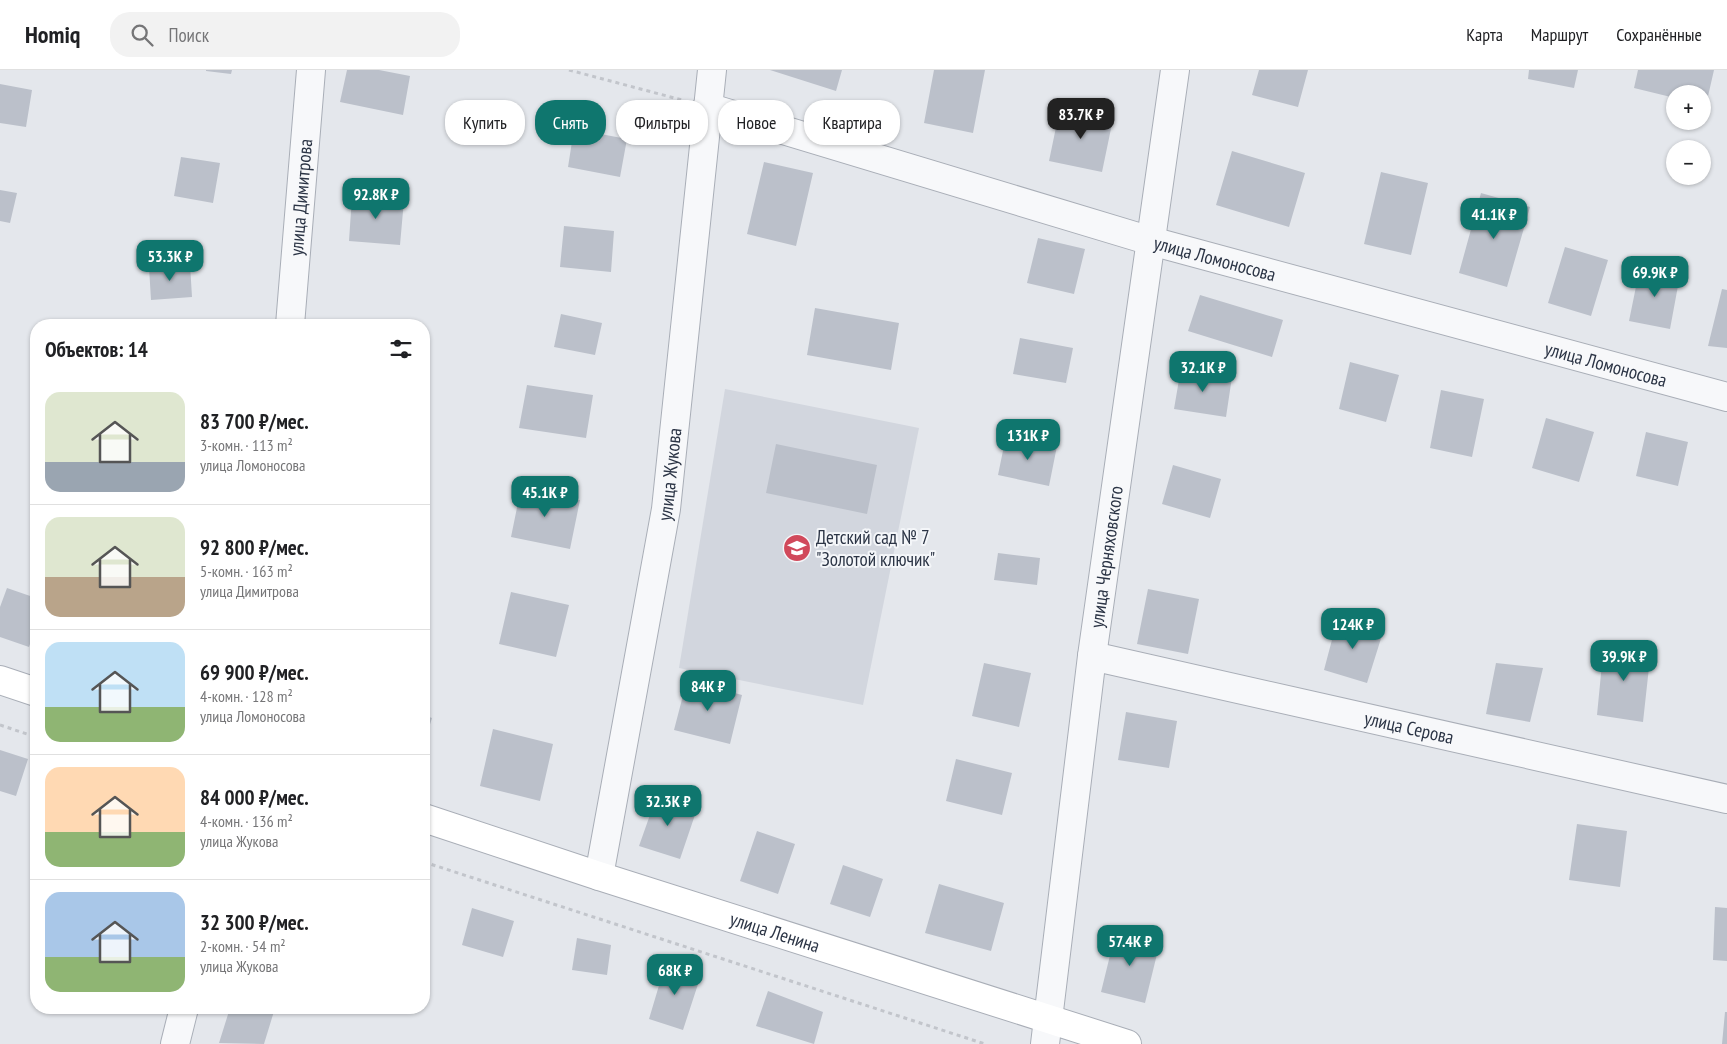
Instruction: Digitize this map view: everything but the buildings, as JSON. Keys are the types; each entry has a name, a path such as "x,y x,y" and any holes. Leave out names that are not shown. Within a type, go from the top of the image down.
{"street":[{"name":"улица Димитрова","path":"290,319 311,70"},
{"name":"улица Жукова","path":"708,100 712,70"},
{"name":"улица Черняховского","path":"1047,1032 1092,656 1175,70"},
{"name":"улица Ломоносова","path":"708,107 1151,241 1727,397"},
{"name":"улица Жукова","path":"599,876 666,510 703,145"},
{"name":"улица Серова","path":"1092,656 1727,800"},
{"path":"0,680 30,690"},
{"name":"улица Ленина","path":"430,820 599,876 1047,1032 1127,1044"},
{"path":"175,1044 182,1014"}],"path":[{"path":"569,70 681,100"},
{"path":"0,725 30,735"},
{"path":"430,864 985,1044"}],"shaded area":[{"name":"Детский сад № 7 \"Золотой ключик\"","path":"725,389 919,428 863,705 679,668"}],"place":[{"name":"Детский сад № 7 \"Золотой ключик\"","path":"797,548"}]}
